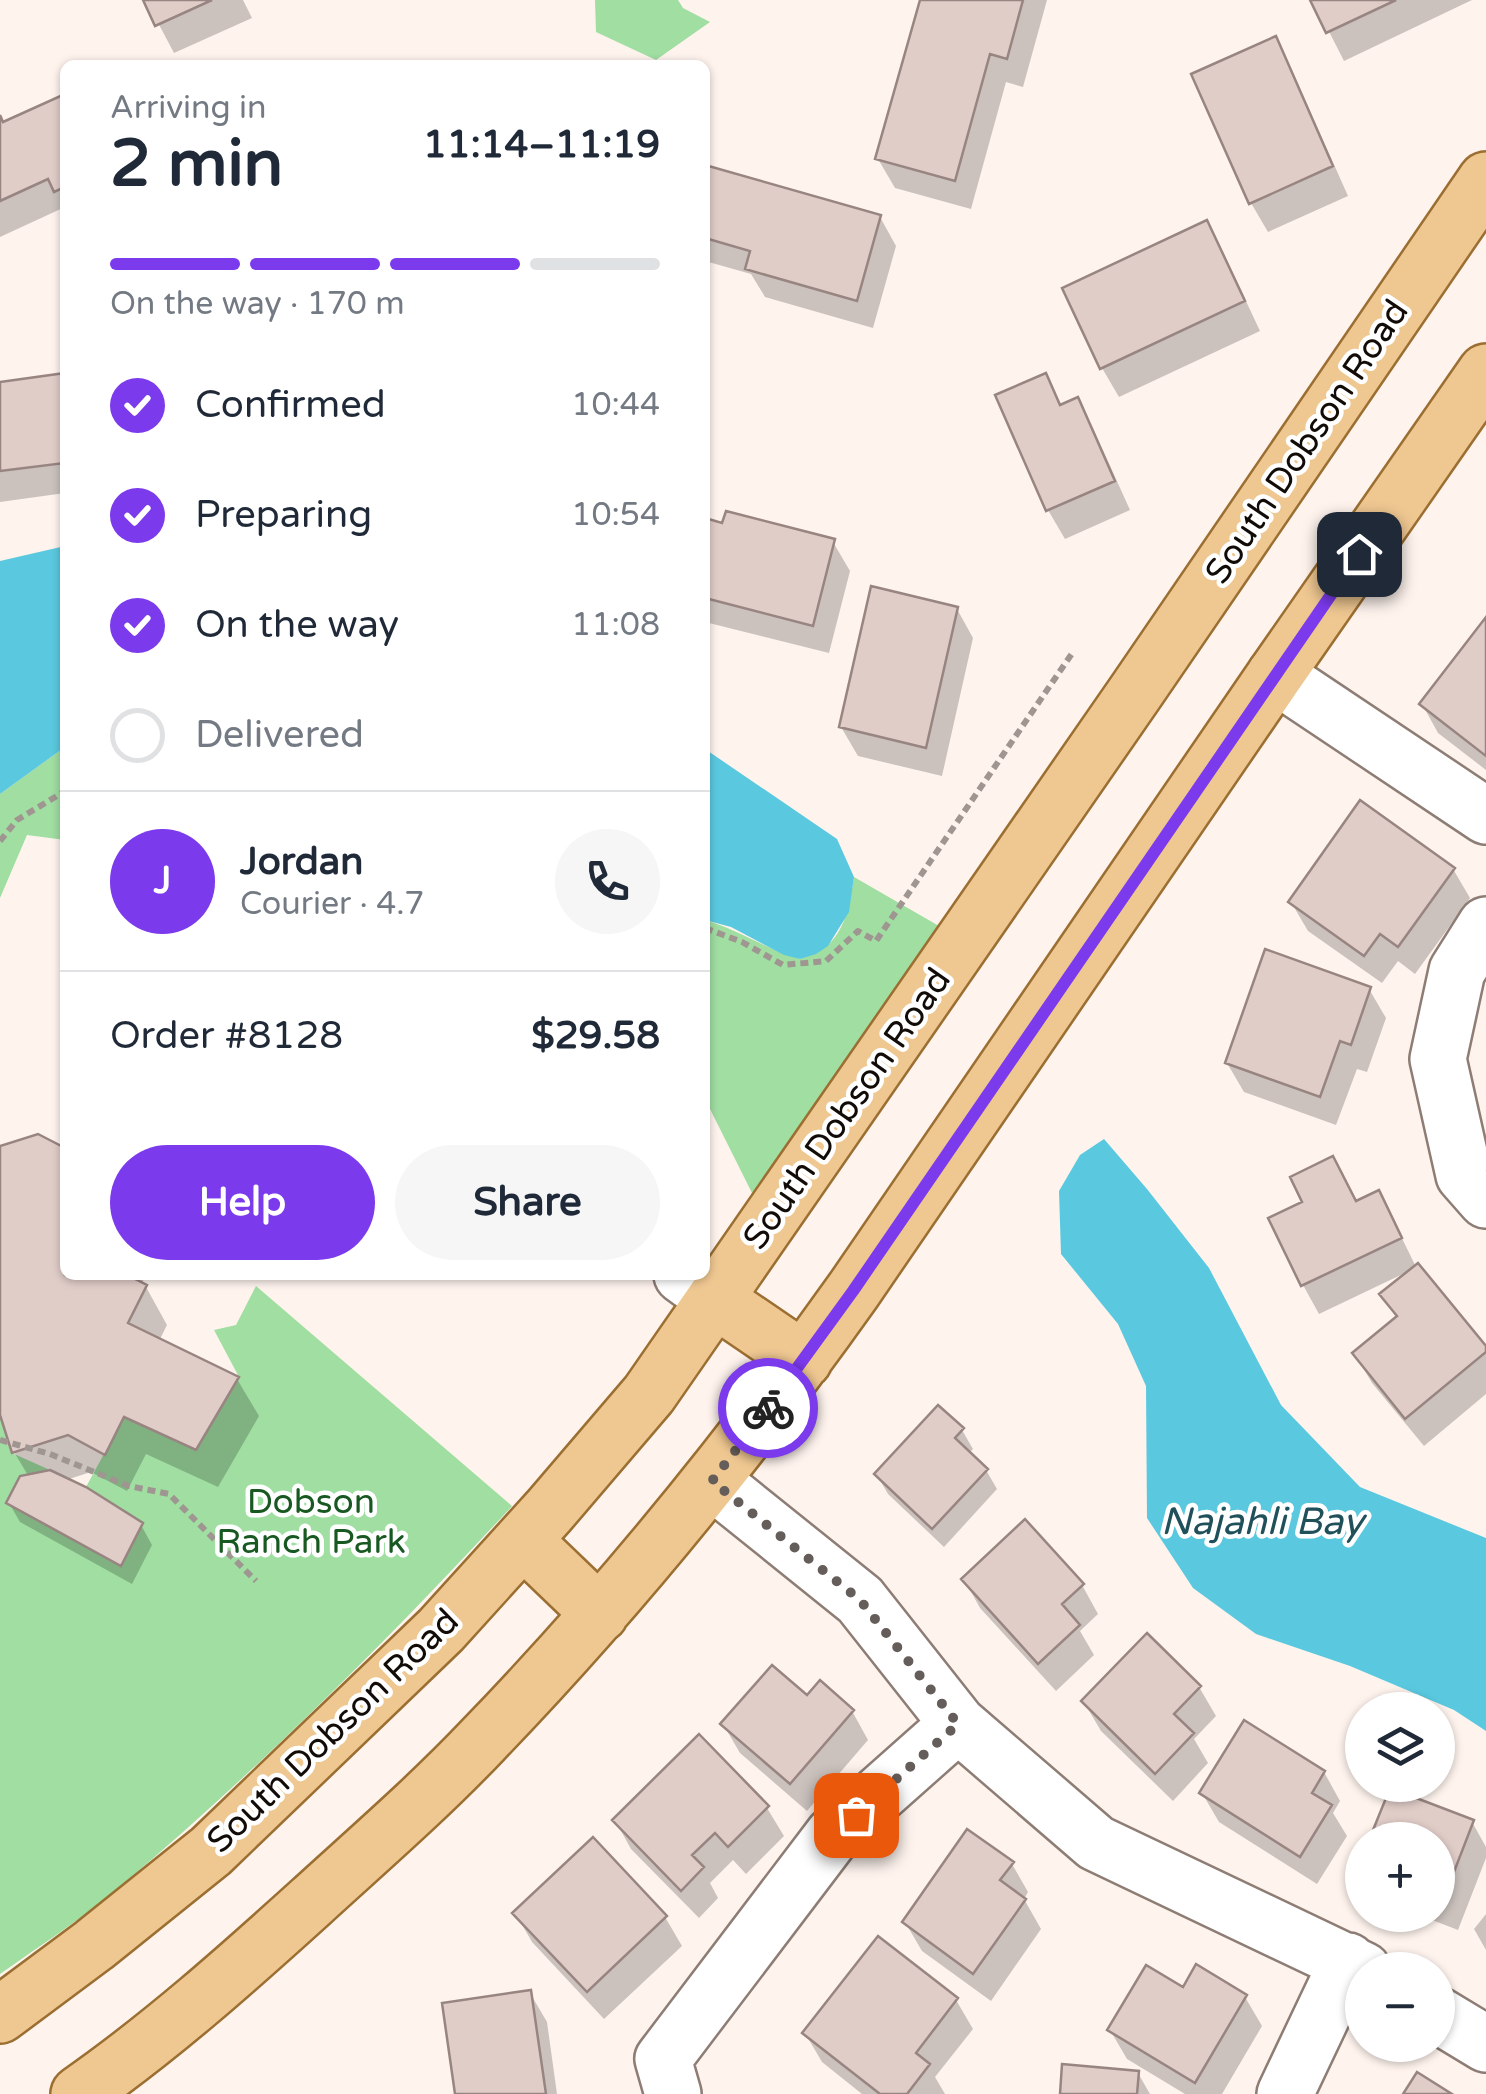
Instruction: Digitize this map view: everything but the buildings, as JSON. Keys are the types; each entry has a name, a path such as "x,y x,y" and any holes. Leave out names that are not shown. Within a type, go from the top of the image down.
{"main road":[{"name":"South Dobson Road","path":"710,1273 1135,694 1486,180"},
{"path":"79,2094 247,1960 481,1743 600,1614 712,1481 804,1360 1486,372"},
{"name":"South Dobson Road","path":"0,2016 211,1851 441,1630 649,1394 699,1288"},
{"path":"699,1288 804,1360"},
{"path":"523,1540 600,1614"}],"street":[{"path":"1275,675 1486,816"},
{"path":"1486,924 1457,971 1429,1097 1464,1175 1486,1200"},
{"path":"712,1481 860,1600 958,1724 1096,1843 1345,1961"},
{"path":"673,2094 663,2059 833,1835 958,1724"},
{"path":"1285,2094 1345,1986"},
{"path":"1455,2025 1486,2044"}],"path":[{"path":"710,930 783,965 826,962 858,930 876,941 1073,652"},
{"path":"0,841 17,820 60,795"},
{"path":"0,1440 50,1454 128,1486 169,1494 256,1581"}],"green space":[{"path":"595,0 678,0 683,8 710,22 656,60 596,32"},
{"path":"60,751 60,839 27,835 0,898 0,794"},
{"path":"854,877 939,926 754,1197 710,1109 710,922 800,959 829,944 847,913"},
{"name":"Dobson Ranch Park","path":"256,1286 512,1506 419,1605 225,1794 108,1896 0,1974 0,1415 12,1453 50,1470 20,1476 143,1523 86,1487 124,1417 196,1450 239,1377 214,1330 236,1325"}],"water":[{"path":"60,547 60,751 0,794 0,561"},
{"path":"710,752 837,839 854,877 849,912 828,946 816,954 800,959 784,955 731,927 710,921"},
{"name":"Najahli Bay","path":"1104,1139 1147,1189 1209,1268 1281,1405 1360,1487 1486,1538 1486,1731 1455,1711 1455,1692 1411,1692 1256,1634 1193,1588 1147,1518 1146,1386 1118,1324 1061,1254 1059,1191 1080,1155"}],"way so far":[{"path":"768,1408 712,1481 860,1600 958,1724 856,1815"}],"route":[{"path":"768,1408 853,1291 1359,554"}]}
